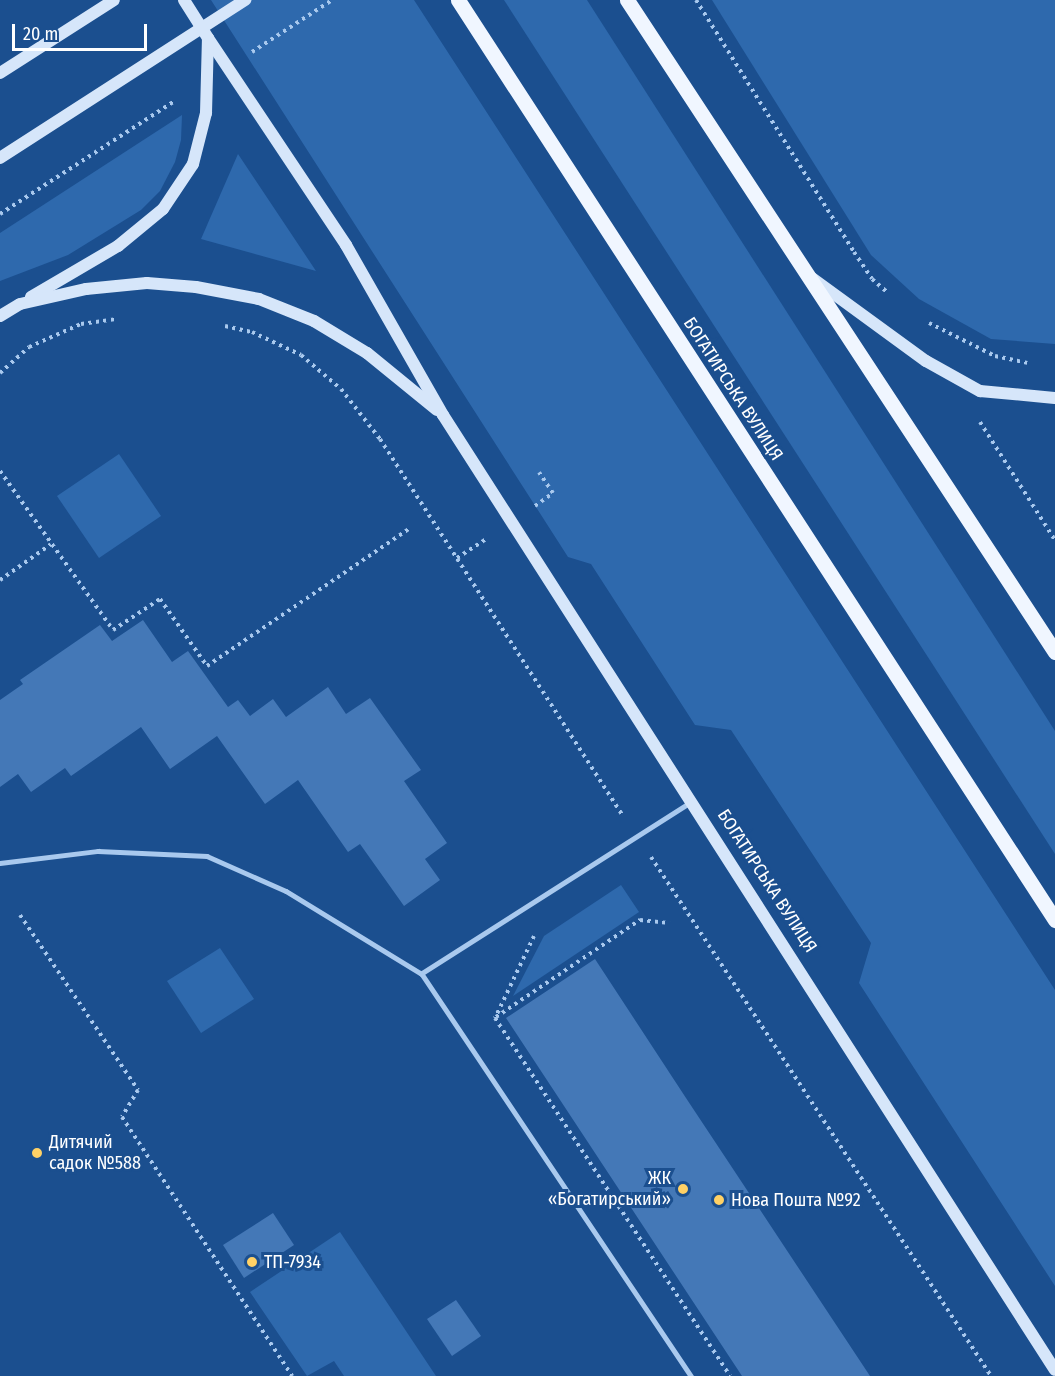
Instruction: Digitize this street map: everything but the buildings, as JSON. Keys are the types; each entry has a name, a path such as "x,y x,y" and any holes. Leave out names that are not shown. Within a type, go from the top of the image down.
{"main road":[{"path":"0,73 114,0"},
{"name":"БОГАТИРСЬКА ВУЛИЦЯ","path":"184,0 346,245 443,414 1055,1370"},
{"path":"0,158 245,0"},
{"name":"БОГАТИРСЬКА ВУЛИЦЯ","path":"458,0 1055,920"},
{"path":"627,0 802,270 1055,651"},
{"path":"0,316 118,246 163,209 193,164 206,113 208,38"},
{"path":"802,270 926,361 980,391 1055,398"},
{"path":"20,304 86,289 147,283 196,287 259,299 314,321 367,353 443,414"}],"lane":[{"path":"1055,638 1055,651"},
{"path":"422,974 636,835 692,802"},
{"path":"0,863 98,851 207,856 286,891 422,974 691,1376"}],"path":[{"path":"242,58 332,0"},
{"path":"696,0 854,252 872,279 896,300"},
{"path":"0,214 181,97"},
{"path":"0,373 29,347 81,324 127,317"},
{"path":"922,320 995,356"},
{"path":"219,325 252,333 301,355 341,389 380,440 991,1376"},
{"path":"983,432 1055,540"},
{"path":"0,471 113,630 160,599 207,666 411,528"},
{"path":"0,580 51,544"},
{"path":"20,915 138,1090 122,1117 292,1376"},
{"path":"495,1018 640,920 670,923"},
{"path":"495,1018 537,929"},
{"path":"495,1018 730,1376"}],"shaded area":[{"path":"211,0 414,0 1055,990 1055,1286 859,983 871,943 731,730 695,725 591,564 568,557"},
{"path":"504,0 587,0 1055,731 1055,854"},
{"path":"712,0 1055,0 1055,344 991,339 919,299 871,255"},
{"path":"182,115 181,140 175,162 160,191 141,210 68,255 0,281 0,233"},
{"path":"238,154 316,271 201,239"},
{"path":"119,454 161,516 99,558 57,496"},
{"path":"621,885 639,912 513,996 544,936"},
{"path":"220,948 254,999 201,1033 167,981"},
{"path":"340,1232 436,1376 344,1376 334,1361 307,1376 250,1292"}],"place":[{"name":"Дитячий садок №588","path":"37,1153"},
{"name":"ЖК «Богатирський»","path":"683,1189"},
{"name":"Нова Пошта №92","path":"719,1200"},
{"name":"ТП-7934","path":"252,1262"}]}
